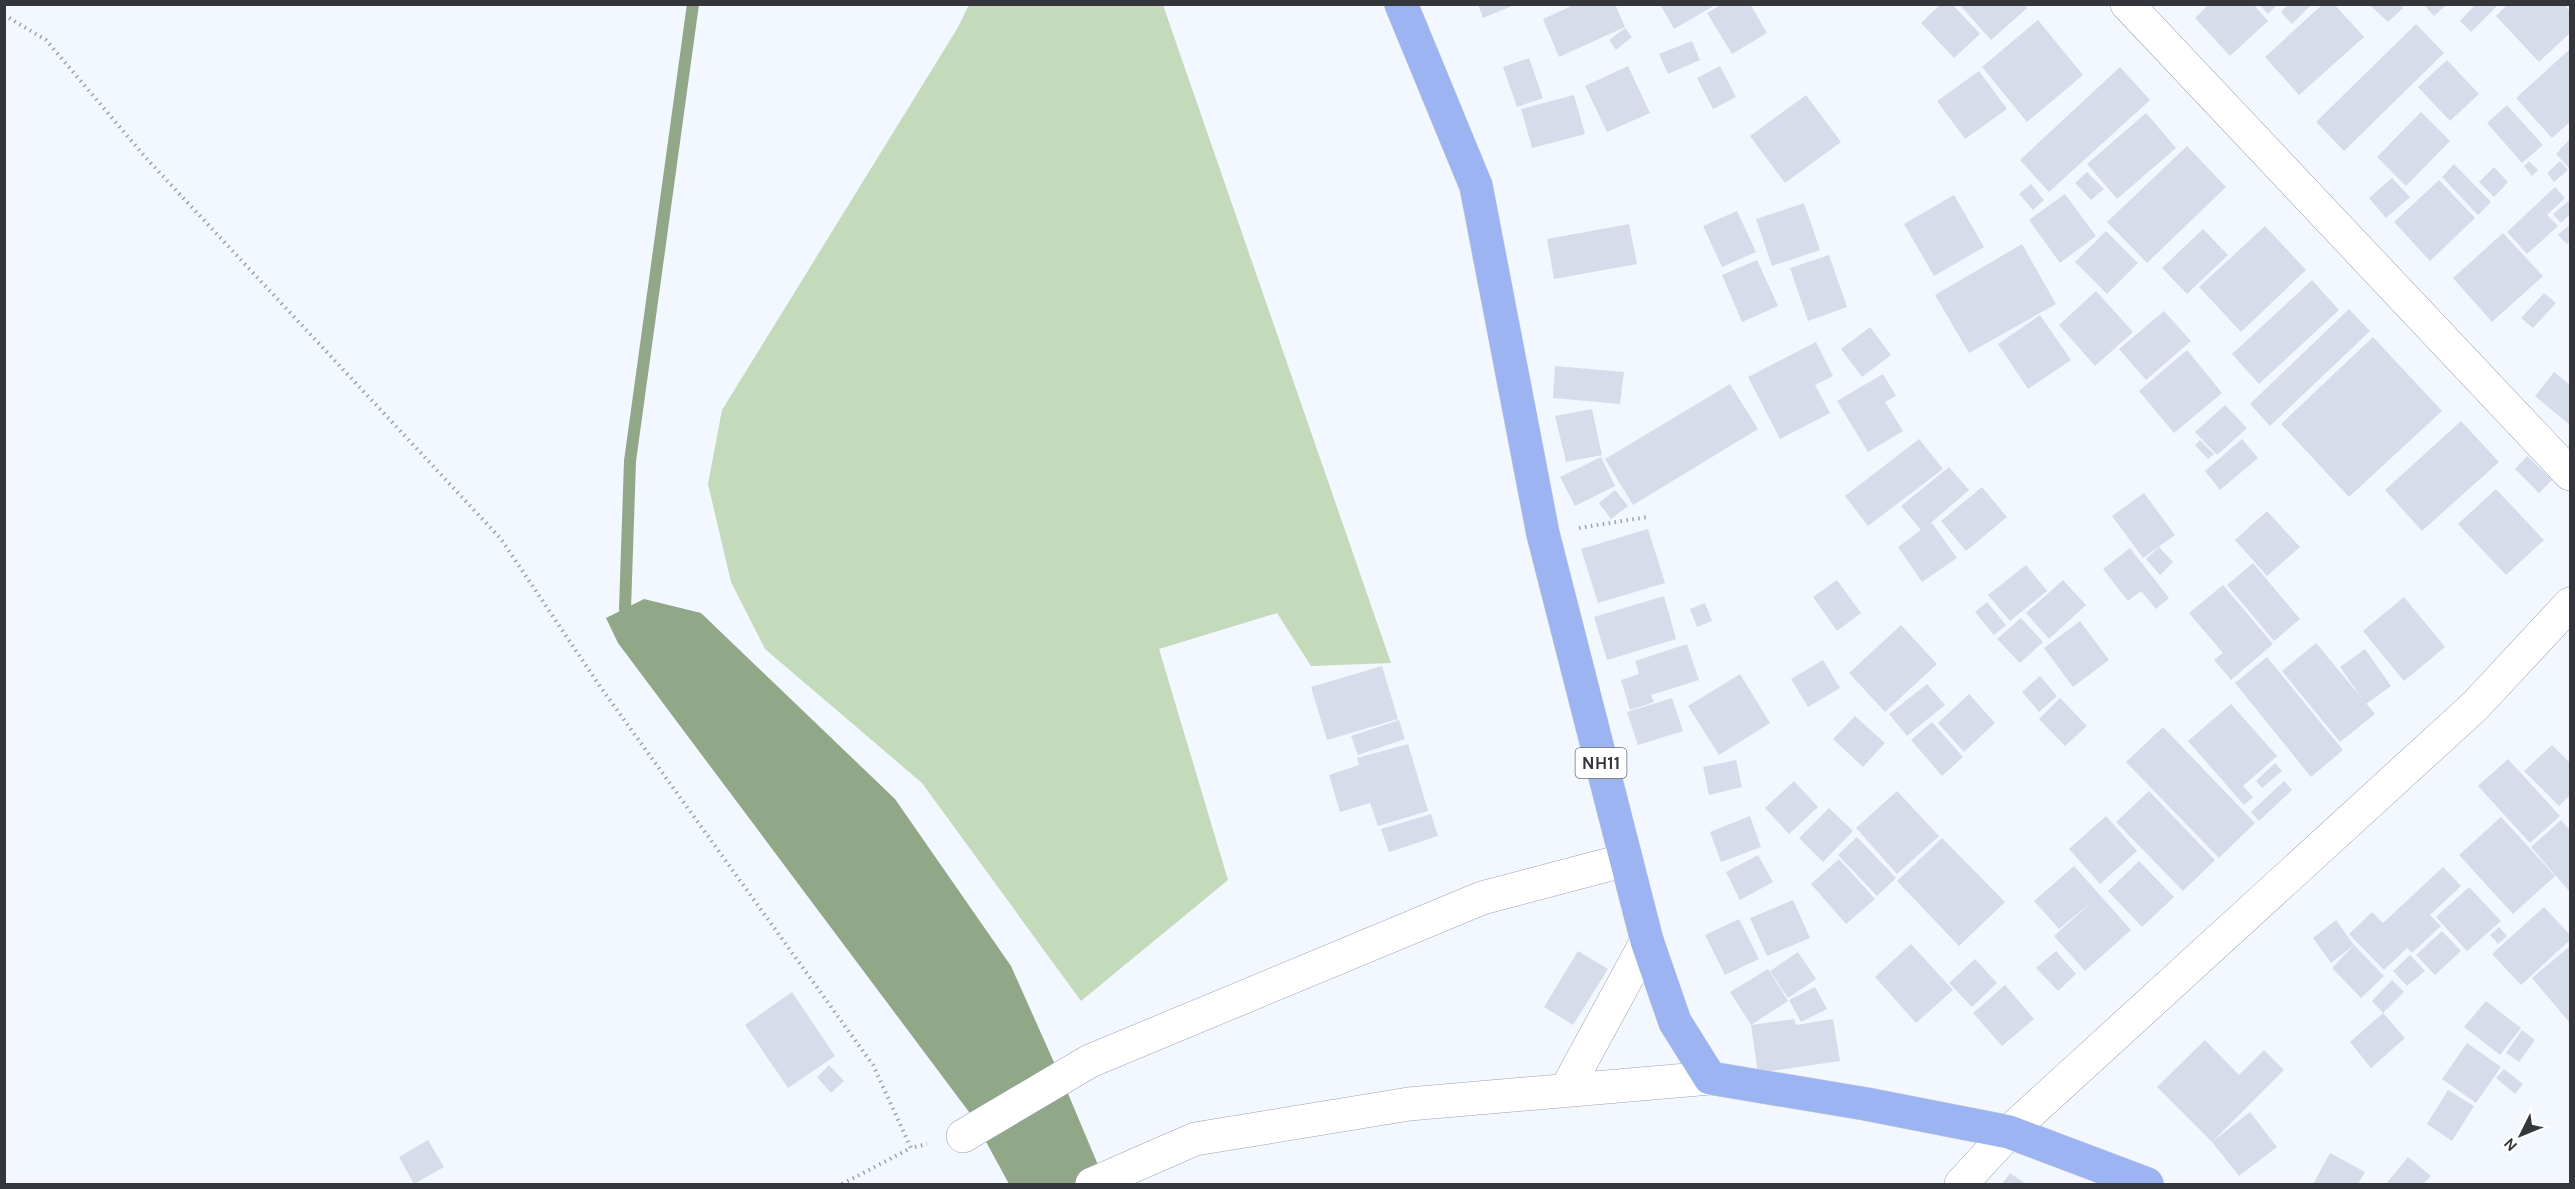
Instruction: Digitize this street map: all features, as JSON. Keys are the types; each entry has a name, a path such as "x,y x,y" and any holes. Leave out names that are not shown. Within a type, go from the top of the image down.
{"highway":[{"name":"NH11","path":"1401,4 1476,186 1542,534 1647,941 1675,1022 1710,1077"},
{"path":"1710,1077 2009,1132 2147,1185"}],"street":[{"path":"2127,4 2571,474"},
{"path":"1961,1185 2009,1132 2475,706 2571,604"},
{"path":"963,1136 1090,1061 1482,898 1626,860"},
{"path":"1567,1088 1647,941"},
{"path":"1092,1185 1139,1162 1195,1139 1409,1104 1567,1088 1710,1077"}],"path":[{"path":"4,15 46,40 146,158 501,539 598,685 873,1065 911,1148"},
{"path":"1542,534 1647,517"},
{"path":"842,1185 911,1148 963,1136"}],"shaded area":[{"path":"969,5 1163,5 1391,663 1311,666 1277,613 1159,649 1228,880 1081,1001 922,783 765,649 731,582 708,484 722,410 957,29"},
{"path":"644,599 701,613 895,799 1011,966 1106,1184 1009,1184 972,1116 618,643 606,618"}],"building":[{"path":"1478,4 1511,4 1512,6 1483,18"},
{"path":"1576,4 1615,4 1625,27 1559,57 1543,19"},
{"path":"1660,4 1711,4 1712,7 1674,29"},
{"path":"1722,4 1750,4 1767,33 1732,54 1707,13"},
{"path":"1941,4 1952,4 1980,34 1954,58 1921,23"},
{"path":"1959,4 2024,4 2027,8 1991,40"},
{"path":"2209,4 2253,4 2268,21 2230,56 2195,18"},
{"path":"2259,4 2278,4 2268,14"},
{"path":"2289,4 2312,4 2292,24 2281,12"},
{"path":"2323,4 2334,4 2364,37 2299,95 2265,57"},
{"path":"2369,4 2400,4 2403,8 2388,22"},
{"path":"2423,4 2447,4 2434,16"},
{"path":"2476,4 2497,6 2471,32 2460,21"},
{"path":"2508,4 2564,4 2570,11 2570,33 2539,62 2496,16"},
{"path":"2038,20 2083,75 2027,122 1982,67"},
{"path":"2416,24 2444,53 2344,151 2316,122"},
{"path":"1625,28 1632,37 1616,50 1609,40"},
{"path":"1692,41 1700,60 1668,74 1659,54"},
{"path":"2570,49 2570,122 2552,138 2516,98"},
{"path":"1529,58 1543,98 1517,107 1503,67"},
{"path":"2447,60 2479,94 2450,121 2418,87"},
{"path":"1628,66 1650,113 1607,132 1585,86"},
{"path":"1720,66 1736,97 1713,109 1697,78"},
{"path":"2120,67 2150,100 2049,192 2020,160"},
{"path":"1979,71 2007,109 1965,139 1937,101"},
{"path":"1574,95 1585,134 1532,148 1521,109"},
{"path":"1806,95 1841,142 1785,183 1750,136"},
{"path":"2507,105 2543,145 2522,163 2487,123"},
{"path":"2421,112 2450,141 2406,186 2377,157"},
{"path":"2146,113 2176,148 2117,199 2087,164"},
{"path":"2570,139 2570,169 2556,154"},
{"path":"2187,146 2226,187 2147,263 2107,222"},
{"path":"2529,161 2538,170 2532,176 2524,166"},
{"path":"2560,161 2568,170 2554,182 2547,173"},
{"path":"2454,164 2491,202 2478,215 2442,177"},
{"path":"2494,167 2508,182 2494,197 2479,182"},
{"path":"2087,172 2104,189 2091,200 2075,183"},
{"path":"2392,178 2410,197 2386,218 2369,198"},
{"path":"2439,180 2475,218 2430,261 2394,222"},
{"path":"2031,184 2044,200 2033,210 2019,194"},
{"path":"2555,187 2565,198 2547,215 2558,226 2527,254 2507,232"},
{"path":"2065,194 2096,236 2060,263 2029,220"},
{"path":"1954,195 1984,247 1934,276 1904,224"},
{"path":"2570,200 2570,214 2561,223 2553,214"},
{"path":"1804,203 1820,250 1772,266 1756,219"},
{"path":"1737,211 1756,252 1722,267 1703,226"},
{"path":"1629,224 1637,264 1554,279 1547,239"},
{"path":"2265,226 2306,270 2241,332 2199,287"},
{"path":"2568,226 2570,241 2567,244 2558,235"},
{"path":"2203,229 2228,255 2187,294 2162,268"},
{"path":"2106,231 2138,263 2107,294 2075,262"},
{"path":"2503,233 2543,276 2492,322 2453,278"},
{"path":"2022,244 2056,304 1969,353 1935,295"},
{"path":"1829,255 1847,307 1808,321 1790,268"},
{"path":"1757,260 1778,306 1742,322 1722,275"},
{"path":"2312,280 2339,310 2259,384 2232,354"},
{"path":"2096,291 2133,332 2095,366 2059,325"},
{"path":"2544,293 2556,303 2533,328 2521,318"},
{"path":"2349,309 2370,331 2270,426 2250,404"},
{"path":"2164,311 2191,341 2146,380 2119,349"},
{"path":"2040,315 2071,360 2028,389 1998,344"},
{"path":"1870,327 1891,355 1862,377 1841,349"},
{"path":"2373,337 2442,411 2349,497 2281,424"},
{"path":"1816,342 1833,376 1815,385 1830,413 1780,439 1748,377"},
{"path":"2187,350 2222,393 2174,433 2139,391"},
{"path":"1555,366 1624,372 1620,404 1553,398"},
{"path":"2554,372 2570,385 2570,425 2535,396"},
{"path":"1883,374 1896,396 1885,402 1903,431 1868,452 1837,401"},
{"path":"1730,384 1758,429 1633,505 1605,459"},
{"path":"2225,405 2247,428 2217,455 2195,432"},
{"path":"1592,409 1602,455 1566,462 1555,416"},
{"path":"2461,421 2499,462 2422,531 2385,490"},
{"path":"1919,439 1943,469 1868,526 1845,496"},
{"path":"2242,439 2258,458 2220,490 2205,471"},
{"path":"2200,440 2214,454 2208,459 2195,445"},
{"path":"2527,456 2552,480 2539,493 2515,469"},
{"path":"1601,457 1615,486 1575,506 1560,477"},
{"path":"1949,467 1969,490 1925,528 1932,523 1957,558 1922,582 1898,547 1921,530 1901,506"},
{"path":"1982,487 2007,517 1966,551 1941,521"},
{"path":"2496,489 2544,540 2506,575 2458,524"},
{"path":"1615,490 1628,506 1611,519 1599,503"},
{"path":"2144,493 2175,535 2143,558 2112,516"},
{"path":"2267,511 2300,547 2267,576 2235,540"},
{"path":"1648,529 1665,583 1598,603 1581,549"},
{"path":"2159,547 2173,562 2160,575 2146,559"},
{"path":"2130,548 2169,598 2156,609 2141,591 2128,601 2103,569"},
{"path":"2253,563 2300,619 2274,641 2227,585"},
{"path":"2026,565 2047,591 2010,621 1988,595"},
{"path":"1837,580 1861,613 1837,631 1813,597"},
{"path":"2063,580 2086,605 2049,639 2026,613"},
{"path":"2223,585 2273,644 2231,680 2214,660 2223,653 2189,613"},
{"path":"1664,596 1676,639 1607,660 1594,617"},
{"path":"2404,597 2445,647 2404,681 2363,631"},
{"path":"1987,602 2006,625 1994,635 1975,612"},
{"path":"1705,603 1712,621 1697,627 1690,609"},
{"path":"2021,618 2043,642 2020,663 1997,639"},
{"path":"2080,621 2109,660 2073,687 2044,648"},
{"path":"1901,625 1937,664 1885,712 1849,673"},
{"path":"2316,643 2375,714 2340,742 2282,671"},
{"path":"1687,644 1699,680 1651,695 1654,702 1630,710 1621,680 1639,674 1635,661"},
{"path":"2365,649 2391,686 2366,704 2340,667"},
{"path":"2267,657 2343,750 2311,777 2235,683"},
{"path":"1823,660 1840,688 1808,707 1791,679"},
{"path":"1382,666 1398,719 1327,740 1311,687"},
{"path":"1740,674 1770,723 1719,755 1688,706"},
{"path":"2040,676 2057,696 2039,712 2022,692"},
{"path":"1927,684 1945,705 1907,736 1889,714"},
{"path":"1969,694 1995,723 1964,752 1938,723"},
{"path":"1672,698 1683,731 1638,745 1627,712"},
{"path":"2060,698 2087,726 2065,746 2039,719"},
{"path":"2231,704 2277,756 2243,786 2253,797 2244,805 2188,741"},
{"path":"1855,716 1885,743 1863,767 1833,739"},
{"path":"1399,720 1405,739 1358,755 1351,736"},
{"path":"1932,722 1963,757 1942,776 1911,740"},
{"path":"2163,727 2255,823 2219,858 2126,762"},
{"path":"1408,744 1428,811 1378,826 1370,803 1340,812 1329,775 1359,765 1357,758"},
{"path":"2552,745 2570,763 2570,795 2559,806 2524,771"},
{"path":"2508,759 2560,816 2530,843 2478,786"},
{"path":"1736,760 1742,787 1709,795 1703,767"},
{"path":"2275,763 2282,771 2262,788 2256,781"},
{"path":"1794,781 1818,807 1789,834 1765,808"},
{"path":"2284,781 2292,790 2259,821 2251,812"},
{"path":"1897,791 1939,836 1897,874 1856,828"},
{"path":"2149,791 2215,860 2183,891 2116,822"},
{"path":"1829,808 1853,831 1823,862 1799,838"},
{"path":"1431,814 1438,836 1389,852 1381,829"},
{"path":"1750,816 1761,847 1721,862 1710,832"},
{"path":"2106,816 2137,851 2100,884 2069,849"},
{"path":"2501,817 2555,876 2513,914 2459,855"},
{"path":"2561,820 2570,830 2570,892 2531,847"},
{"path":"1857,837 1896,878 1877,896 1838,855"},
{"path":"1942,838 2005,902 1959,946 1897,881"},
{"path":"1758,855 1773,882 1740,900 1726,872"},
{"path":"1839,859 1875,899 1846,924 1811,884"},
{"path":"2139,861 2174,897 2142,927 2108,891"},
{"path":"2074,866 2131,930 2085,971 2054,936 2094,900 2059,929 2034,901"},
{"path":"2443,867 2461,886 2430,915 2441,926 2412,953 2407,948 2384,970 2349,934 2372,912 2383,923"},
{"path":"2469,887 2501,921 2467,951 2436,917"},
{"path":"1793,900 1810,938 1767,956 1750,918"},
{"path":"2544,907 2570,935 2570,940 2521,985 2492,954"},
{"path":"1739,919 1759,959 1725,975 1705,935"},
{"path":"2336,920 2354,945 2331,963 2313,938"},
{"path":"2499,927 2507,936 2498,944 2490,935"},
{"path":"2442,931 2461,951 2435,975 2416,955"},
{"path":"1911,944 1953,990 1916,1023 1875,977"},
{"path":"2354,945 2384,976 2361,998 2332,968"},
{"path":"2570,946 2570,1023 2532,978"},
{"path":"1578,951 1608,969 1573,1025 1544,1007"},
{"path":"2056,951 2076,974 2058,991 2036,968"},
{"path":"1798,952 1816,979 1788,998 1770,971"},
{"path":"2410,955 2425,971 2407,986 2393,971"},
{"path":"1975,959 1997,983 1972,1007 1949,983"},
{"path":"1768,969 1788,1001 1751,1025 1730,992"},
{"path":"2392,980 2404,992 2383,1013 2372,1001"},
{"path":"2005,985 2034,1019 2002,1046 1973,1013"},
{"path":"1815,987 1827,1009 1801,1022 1789,1000"},
{"path":"792,992 835,1056 788,1088 745,1025"},
{"path":"2486,1001 2521,1028 2500,1055 2464,1027"},
{"path":"2383,1013 2405,1038 2371,1068 2350,1042"},
{"path":"1794,1019 1796,1025 1833,1019 1840,1061 1758,1073 1751,1025"},
{"path":"2522,1030 2535,1040 2519,1062 2506,1053"},
{"path":"2205,1040 2239,1075 2264,1050 2284,1070 2212,1142 2157,1087"},
{"path":"2467,1043 2501,1067 2476,1103 2442,1079"},
{"path":"829,1065 844,1081 831,1093 817,1077"},
{"path":"2504,1069 2523,1084 2515,1094 2496,1078"},
{"path":"2448,1090 2474,1106 2452,1141 2427,1124"},
{"path":"2250,1112 2277,1147 2239,1176 2212,1142"},
{"path":"428,1140 444,1167 414,1184 399,1157"},
{"path":"2330,1153 2365,1172 2358,1184 2313,1184"},
{"path":"2408,1157 2431,1176 2423,1184 2386,1184"},
{"path":"2010,1173 2026,1184 2002,1184"}],"waterway":[{"path":"625,609 630,461 693,4"}]}
